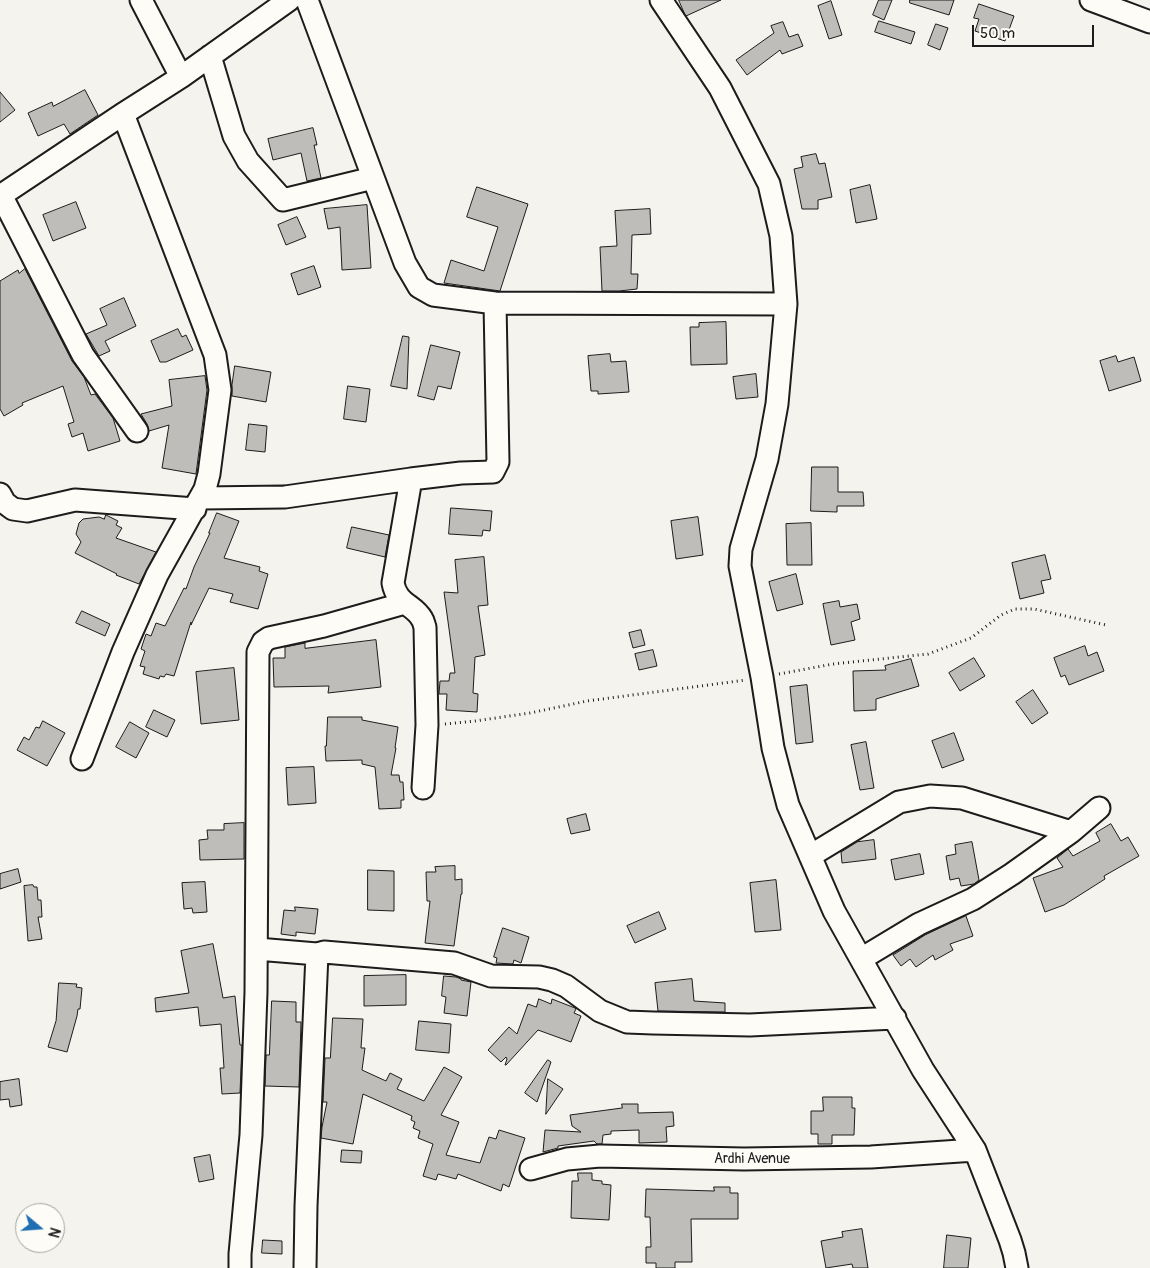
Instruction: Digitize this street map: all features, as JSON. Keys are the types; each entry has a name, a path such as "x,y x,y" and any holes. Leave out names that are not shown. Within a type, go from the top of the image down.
{"street":[{"path":"141,0 181,78"},
{"path":"137,431 83,355 0,195 181,78 289,0"},
{"path":"307,0 405,263 419,287 432,296 495,303 786,304"},
{"path":"662,0 720,88 769,184 781,236 786,304 777,404 767,459 741,548 740,566 762,678 773,748 788,805 834,911 923,1070 975,1150 1010,1240 1017,1268"},
{"path":"1092,0 1150,22"},
{"path":"210,56 234,136 248,161 283,200 373,178"},
{"path":"82,759 126,643 158,575 205,489 209,474 220,390 215,355 123,114"},
{"path":"0,494 5,503 13,509 27,511 75,500 198,503 285,497 411,479 461,473 493,472 498,462 495,303"},
{"path":"411,479 393,583 397,596 422,619 425,627 427,725 423,788"},
{"path":"240,1268 251,1135 256,1001 258,652 263,642 269,638 324,626 405,603"},
{"path":"810,856 899,802 930,796 962,798 1071,832"},
{"path":"861,959 919,924 973,899 1071,832 1099,808"},
{"path":"257,949 317,954 324,952 454,963 491,976 539,977 566,986 600,1011 628,1022 750,1025 894,1018"},
{"path":"305,1268 317,954"},
{"name":"Ardhi Avenue","path":"531,1169 567,1159 600,1156 744,1160 871,1157 975,1150"}],"path":[{"path":"427,725 475,722 587,701 762,678 833,664 928,654 971,638 1000,615 1016,609 1034,609 1106,625"}],"building":[{"path":"679,0 721,0 686,16"},
{"path":"879,0 892,0 884,20 873,15"},
{"path":"910,0 954,0 949,15 910,3"},
{"path":"831,1 842,35 829,39 818,6"},
{"path":"979,4 1014,16 1005,41 975,31 979,19 974,18"},
{"path":"879,21 915,32 911,44 875,32"},
{"path":"783,22 789,37 798,34 803,46 782,54 780,50 747,75 736,60 774,33 771,26"},
{"path":"936,24 948,28 940,50 928,45"},
{"path":"85,90 98,115 70,134 64,124 38,136 28,113 52,102 53,106"},
{"path":"0,92 15,110 0,122"},
{"path":"313,128 317,145 314,145 321,178 307,181 301,153 273,160 268,139"},
{"path":"816,154 819,164 825,163 832,197 818,200 818,209 802,209 794,169 803,167 801,157"},
{"path":"870,185 877,219 856,223 850,190"},
{"path":"477,187 528,204 500,291 444,283 451,260 484,271 498,227 467,217"},
{"path":"76,202 86,228 53,241 43,215"},
{"path":"367,205 371,268 342,270 340,227 328,229 324,209"},
{"path":"650,209 651,234 632,235 631,274 638,274 637,289 602,291 600,247 617,246 615,211"},
{"path":"297,217 306,237 286,245 278,225"},
{"path":"314,266 321,287 298,295 291,274"},
{"path":"25,269 72,361 84,377 91,395 95,394 113,418 120,441 88,451 83,433 72,437 68,424 74,422 63,386 22,403 23,405 4,416 0,409 0,281 18,270 19,273"},
{"path":"124,298 136,326 105,341 110,351 99,356 86,334 107,325 100,309"},
{"path":"726,322 727,364 691,365 690,327 699,327 699,323"},
{"path":"178,329 182,337 186,335 193,350 166,362 160,362 151,341"},
{"path":"403,336 409,337 407,389 391,386"},
{"path":"431,345 460,352 451,389 438,386 434,400 418,396"},
{"path":"610,354 611,362 626,361 629,392 598,394 598,391 591,391 588,356"},
{"path":"1116,356 1118,362 1134,357 1141,381 1109,391 1100,361"},
{"path":"235,366 271,372 266,402 232,396"},
{"path":"756,374 758,397 736,399 733,377"},
{"path":"205,376 207,390 196,474 162,468 169,425 149,431 141,414 172,406 169,380"},
{"path":"348,386 370,389 366,422 344,419"},
{"path":"249,424 267,426 265,452 246,450"},
{"path":"812,467 838,467 838,492 863,492 864,506 837,506 837,512 811,511"},
{"path":"451,508 492,511 490,531 483,530 482,536 449,534"},
{"path":"217,513 239,521 224,558 260,567 259,571 268,574 258,609 230,602 233,594 209,588 191,625 191,622 174,676 166,674 164,677 160,676 159,679 143,674 145,667 140,666 145,651 141,649 146,634 151,636 156,623 165,626 184,588 186,589"},
{"path":"106,515 118,521 116,525 122,528 116,538 156,552 139,584 116,575 75,553 81,542 76,534 79,523 83,519 99,517 104,519"},
{"path":"698,517 703,555 676,559 671,521"},
{"path":"811,523 812,565 787,565 786,524"},
{"path":"352,527 389,535 385,557 347,548"},
{"path":"1045,555 1051,579 1041,581 1044,593 1020,599 1012,563"},
{"path":"484,557 488,605 478,606 485,655 475,657 473,693 478,694 477,712 446,710 447,694 439,694 440,681 449,681 450,673 455,673 444,592 458,593 455,560"},
{"path":"796,574 803,604 777,611 769,582"},
{"path":"839,601 840,607 857,604 860,619 851,622 855,640 831,645 823,604"},
{"path":"82,611 110,624 105,636 76,623"},
{"path":"641,630 645,645 633,648 629,633"},
{"path":"376,640 381,687 328,693 329,686 274,687 273,658 285,658 285,647 305,643 305,648"},
{"path":"1085,646 1088,656 1097,652 1104,671 1069,685 1065,675 1061,677 1054,658"},
{"path":"653,650 657,666 639,670 635,654"},
{"path":"974,658 985,676 960,691 949,673"},
{"path":"911,659 919,686 876,699 876,710 854,711 853,671 886,670 885,666"},
{"path":"234,668 239,720 201,724 196,672"},
{"path":"807,685 813,742 796,744 790,687"},
{"path":"1033,690 1048,713 1032,724 1016,702"},
{"path":"154,710 175,720 167,737 146,727"},
{"path":"328,717 362,717 362,720 398,727 391,775 399,775 400,782 403,782 404,800 401,800 401,808 379,809 375,767 362,764 362,760 326,761 325,746"},
{"path":"43,721 65,733 47,766 17,750 24,737 29,740 36,727 39,728"},
{"path":"130,722 149,733 136,758 116,747"},
{"path":"954,733 964,760 942,768 932,741"},
{"path":"866,742 874,788 860,790 851,745"},
{"path":"314,767 316,803 288,805 286,768"},
{"path":"586,814 590,830 571,834 567,819"},
{"path":"244,823 244,859 200,860 199,840 208,839 207,830 224,830 224,824"},
{"path":"1111,824 1121,841 1128,837 1139,856 1104,876 1105,879 1064,905 1045,912 1033,878 1063,867 1057,858 1068,849 1073,856 1100,841 1096,833"},
{"path":"874,840 876,859 842,863 841,852 857,842"},
{"path":"972,842 979,880 974,884 961,886 959,878 950,880 946,856 956,854 955,845"},
{"path":"920,854 924,874 895,880 891,860"},
{"path":"455,866 455,880 462,879 462,894 454,946 425,943 430,901 427,901 426,872 436,872 435,867"},
{"path":"18,869 21,882 0,889 0,874"},
{"path":"368,870 394,871 394,911 368,910"},
{"path":"776,880 781,930 755,932 750,883"},
{"path":"205,882 207,912 193,913 192,908 184,909 182,883"},
{"path":"33,885 37,887 38,900 41,900 42,917 38,917 42,939 28,941 24,886"},
{"path":"295,907 318,909 315,934 296,932 296,936 281,934 284,910 295,911"},
{"path":"659,912 666,929 635,943 627,926"},
{"path":"966,916 973,936 950,944 953,950 935,960 933,955 916,967 910,959 901,966 893,955 925,935"},
{"path":"503,928 529,937 521,963 514,960 513,964 496,963 497,958 494,957"},
{"path":"213,944 223,998 235,996 240,1045 242,1045 240,1093 222,1094 220,1068 224,1068 221,1024 200,1026 198,1007 156,1012 155,998 189,993 181,951"},
{"path":"406,975 406,1005 364,1006 364,976"},
{"path":"444,976 456,977 471,982 467,1016 444,1013 446,997 442,996"},
{"path":"692,979 694,1001 725,1003 725,1012 658,1011 655,983"},
{"path":"59,983 77,984 76,987 82,988 80,1009 78,1009 67,1052 48,1047 56,1021"},
{"path":"539,999 551,1004 552,999 576,1009 574,1013 581,1016 571,1042 538,1030 505,1065 506,1057 501,1062 488,1050 509,1027 517,1034 528,1004 536,1007"},
{"path":"272,1001 296,1002 296,1022 301,1022 299,1087 265,1086 266,1055 269,1055"},
{"path":"333,1018 363,1019 361,1048 365,1048 362,1070 386,1081 390,1073 402,1079 397,1089 424,1101 444,1067 462,1077 441,1115 459,1122 446,1155 480,1163 489,1137 496,1139 499,1130 525,1138 509,1187 503,1184 501,1191 458,1174 456,1179 438,1174 436,1180 423,1176 433,1144 418,1138 420,1131 413,1128 415,1122 411,1120 412,1116 363,1094 353,1144 321,1138 327,1102 323,1102 325,1058 330,1058"},
{"path":"419,1021 451,1024 449,1053 416,1050"},
{"path":"548,1060 551,1062 537,1102 525,1093"},
{"path":"19,1079 22,1105 10,1107 9,1099 0,1100 0,1082"},
{"path":"548,1079 563,1089 546,1114"},
{"path":"823,1097 852,1097 852,1108 855,1108 854,1135 832,1135 832,1144 818,1144 818,1134 811,1134 811,1111 823,1111"},
{"path":"622,1104 638,1104 638,1113 673,1112 674,1126 666,1127 667,1142 639,1143 639,1130 611,1131 611,1134 603,1135 602,1144 597,1144 594,1141 558,1146 558,1148 543,1152 545,1130 581,1132 572,1126 570,1115 622,1108"},
{"path":"342,1150 362,1151 361,1163 341,1162"},
{"path":"210,1155 214,1179 199,1182 194,1158"},
{"path":"578,1173 592,1173 592,1180 602,1181 602,1184 611,1185 609,1220 571,1218 572,1181 578,1181"},
{"path":"714,1187 730,1187 730,1193 738,1193 738,1219 691,1219 692,1262 675,1262 675,1268 656,1268 656,1263 646,1263 646,1247 651,1247 650,1217 645,1217 646,1189 714,1191"},
{"path":"862,1229 868,1268 853,1268 852,1264 826,1268 821,1241 843,1237 842,1232"},
{"path":"947,1235 971,1238 968,1268 944,1268"},
{"path":"263,1240 282,1241 282,1254 262,1253"}]}
